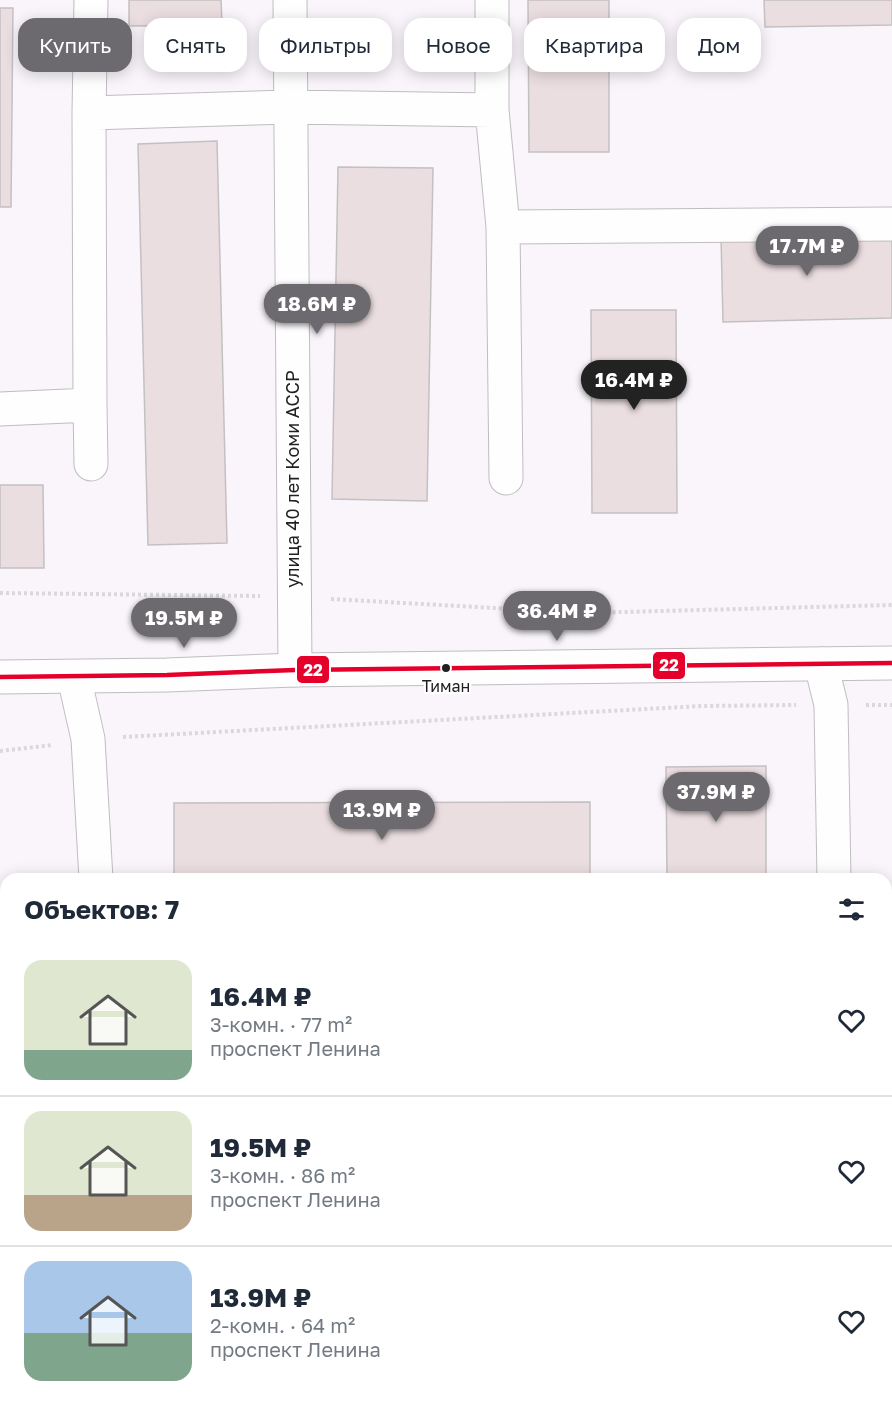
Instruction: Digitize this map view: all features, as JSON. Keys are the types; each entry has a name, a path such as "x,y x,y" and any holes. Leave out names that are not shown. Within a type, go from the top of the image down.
{"street":[{"path":"91,0 89,113 91,464"},
{"name":"улица 40 лет Коми АССР","path":"290,0 295,670"},
{"path":"492,0 492,110 502,227 506,478"},
{"path":"89,113 290,107 492,110"},
{"path":"502,227 892,224"},
{"path":"0,410 90,405"},
{"path":"0,677 295,670 892,663"},
{"path":"821,664 831,705 834,873"},
{"path":"74,677 88,740 96,873"}],"path":[{"path":"0,593 293,597 585,613 892,605"},
{"path":"0,751 88,740 702,706 892,705"}],"building":[{"path":"129,0 221,0 222,18 144,18 144,26 132,26 132,18 129,18"},
{"path":"528,0 609,0 609,18 528,18"},
{"path":"764,0 892,0 892,25 765,27"},
{"path":"0,8 13,8 11,207 0,207"},
{"path":"528,72 609,72 609,152 529,152"},
{"path":"217,141 227,543 148,545 138,144"},
{"path":"338,167 433,168 427,501 332,499"},
{"path":"892,233 892,318 723,322 721,237"},
{"path":"591,310 676,310 677,513 592,513"},
{"path":"0,485 43,485 44,568 0,568"},
{"path":"766,766 766,873 667,873 666,767"},
{"path":"590,802 590,873 174,873 174,803"}],"transit line":[{"name":"22","path":"0,677 167,675 295,670 892,663"}],"place":[{"name":"Тиман","path":"446,668"}]}
